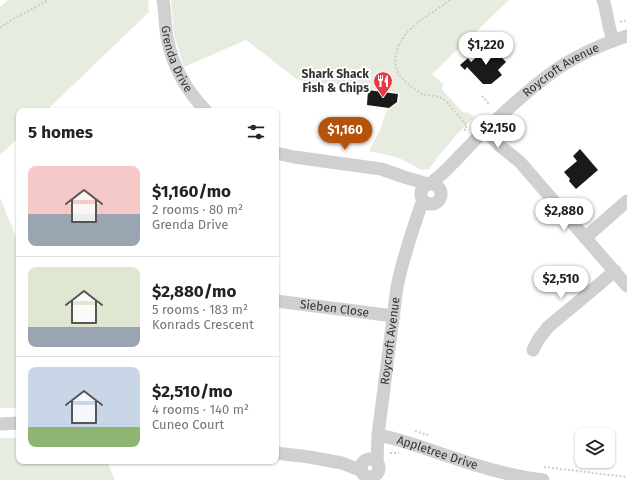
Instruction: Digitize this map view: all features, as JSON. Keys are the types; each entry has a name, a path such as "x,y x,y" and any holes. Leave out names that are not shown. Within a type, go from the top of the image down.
{"street":[{"name":"Grenda Drive","path":"163,0 168,39 175,64 189,90 203,108"},
{"path":"604,3 615,24 620,38"},
{"name":"Roycroft Avenue","path":"368,471 378,435 401,268 408,247 426,214 430,192 450,166 475,139 532,88 551,73 586,52 620,38"},
{"path":"489,127 509,144 520,162 627,286"},
{"path":"279,154 375,168 404,177 430,192"},
{"path":"585,238 627,201"},
{"path":"533,350 538,340 548,327 615,271"},
{"name":"Sieben Close","path":"279,301 394,316"},
{"path":"0,424 16,423"},
{"name":"Appletree Drive","path":"378,435 416,445 491,470 524,479 543,480"},
{"path":"279,453 309,457 368,471"}],"path":[{"path":"0,28 17,16 48,0"},
{"path":"450,0 425,16 407,32 401,40 395,62 402,78 419,93 443,98 467,126 464,129 475,139"},
{"path":"482,96 490,105"}],"shaded area":[{"path":"8,0 148,0 149,12 49,108 16,108 16,140 0,155 0,7"},
{"path":"171,0 509,0 432,74 443,84 442,90 463,112 469,113 474,117 450,142 429,169 422,170 401,159 369,151 381,128 385,114 399,102 400,93 298,80 246,40 184,67 174,35"},
{"path":"0,198 16,237 16,408 0,408"},
{"path":"0,438 16,438 16,464 108,464 115,480 0,480"}],"building":[{"path":"490,45 506,62 498,70 502,75 491,84 483,84 467,67 465,70 460,65 468,58 471,62"},
{"name":"Shark Shack Fish & Chips","path":"368,90 398,94 397,102 389,108 367,105"},
{"path":"345,117 362,120 361,128 350,136 342,134"},
{"path":"580,149 598,170 576,189 564,172 577,161 573,156"}],"place":[{"name":"Shark Shack Fish & Chips","path":"383,98"}]}
